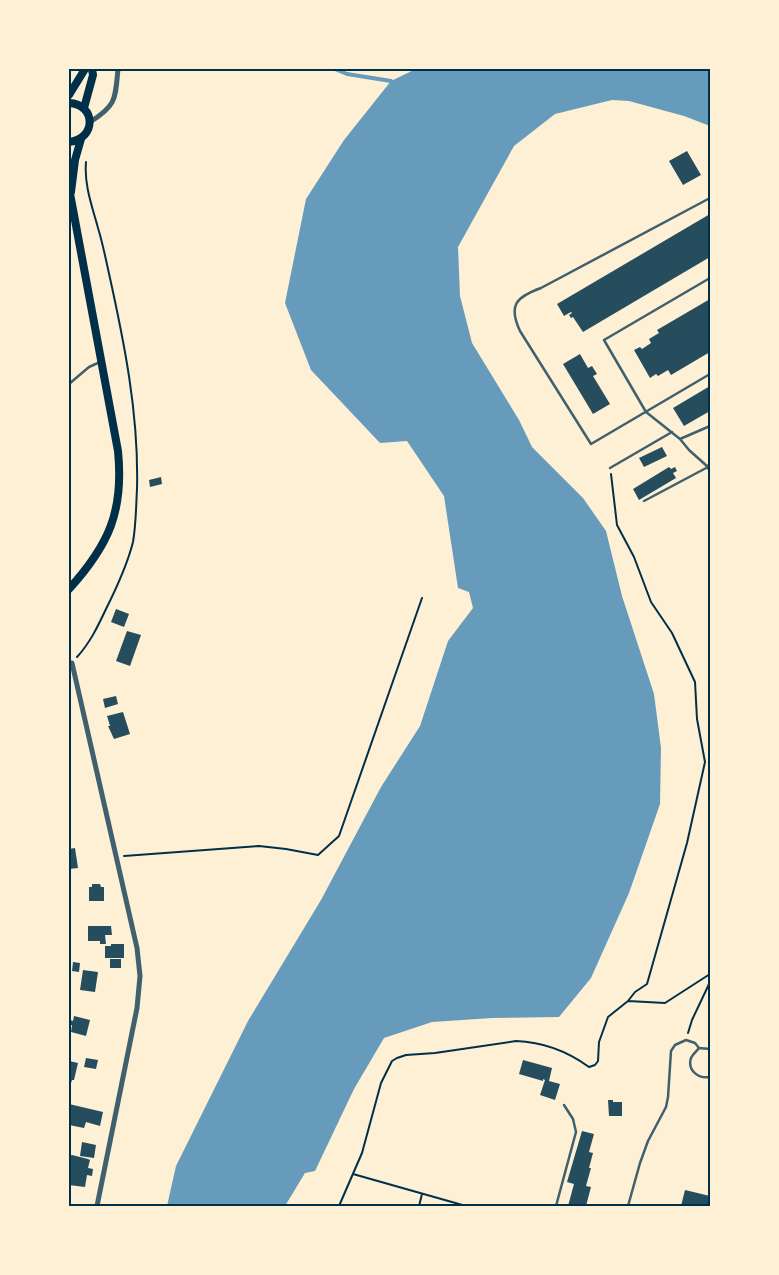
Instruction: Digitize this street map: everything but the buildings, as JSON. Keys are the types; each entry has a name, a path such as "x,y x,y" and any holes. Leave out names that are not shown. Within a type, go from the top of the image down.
{"highway":[{"path":"69,96 85,69"},
{"path":"84,108 93,75 92,69"},
{"path":"69,102 84,108 90,122 86,134 81,139 70,190 118,451 120,472 116,512 109,532 89,567 69,589"},
{"path":"69,142 81,139"}],"street":[{"path":"90,122 104,113 113,103 118,69"},
{"path":"72,663 137,948 140,976 139,990 97,1206"}],"lane":[{"path":"710,198 541,288 526,293 516,302 514,312 520,331 590,444 710,374"},
{"path":"644,501 709,468 680,439 646,412 604,340 710,278"},
{"path":"69,384 90,367 101,362"},
{"path":"680,439 710,426"},
{"path":"610,468 672,432"},
{"path":"628,1206 648,1141 666,1107 671,1051 675,1046 686,1040 695,1043 699,1048 710,1049"},
{"path":"699,1048 692,1056 690,1065 700,1077 710,1077"},
{"path":"556,1206 576,1132 574,1118 564,1105"}],"path":[{"path":"72,663 87,646 123,576 133,540 137,487 137,433 130,377 99,230 86,186 86,160"},
{"path":"339,1206 362,1153 381,1083 387,1070 397,1058 406,1055 527,1041 560,1049 589,1067 595,1065 598,1061 599,1042 608,1016 628,1002 635,992 647,984 687,843 705,762 697,719 695,682 672,633 651,602 634,557 617,525 610,468"},
{"path":"117,858 126,855 260,846 318,855 339,836 422,598"},
{"path":"628,1002 665,1003 710,974"},
{"path":"686,1040 692,1020 710,982"},
{"path":"353,1174 466,1206"},
{"path":"419,1206 422,1194"}],"water":[{"path":"416,69 710,69 710,126 684,116 629,101 612,100 555,114 514,146 458,247 460,296 472,343 519,420 532,447 583,498 606,531 622,596 654,694 661,748 660,804 629,893 591,978 559,1017 492,1018 432,1022 384,1038 354,1089 315,1171 305,1173 285,1206 167,1206 176,1166 248,1021 321,900 381,787 420,726 448,641 473,608 469,592 458,588 444,496 407,441 380,443 311,370 285,303 306,199 344,140 391,81"}],"waterway":[{"path":"335,69 347,74 391,81"}]}
